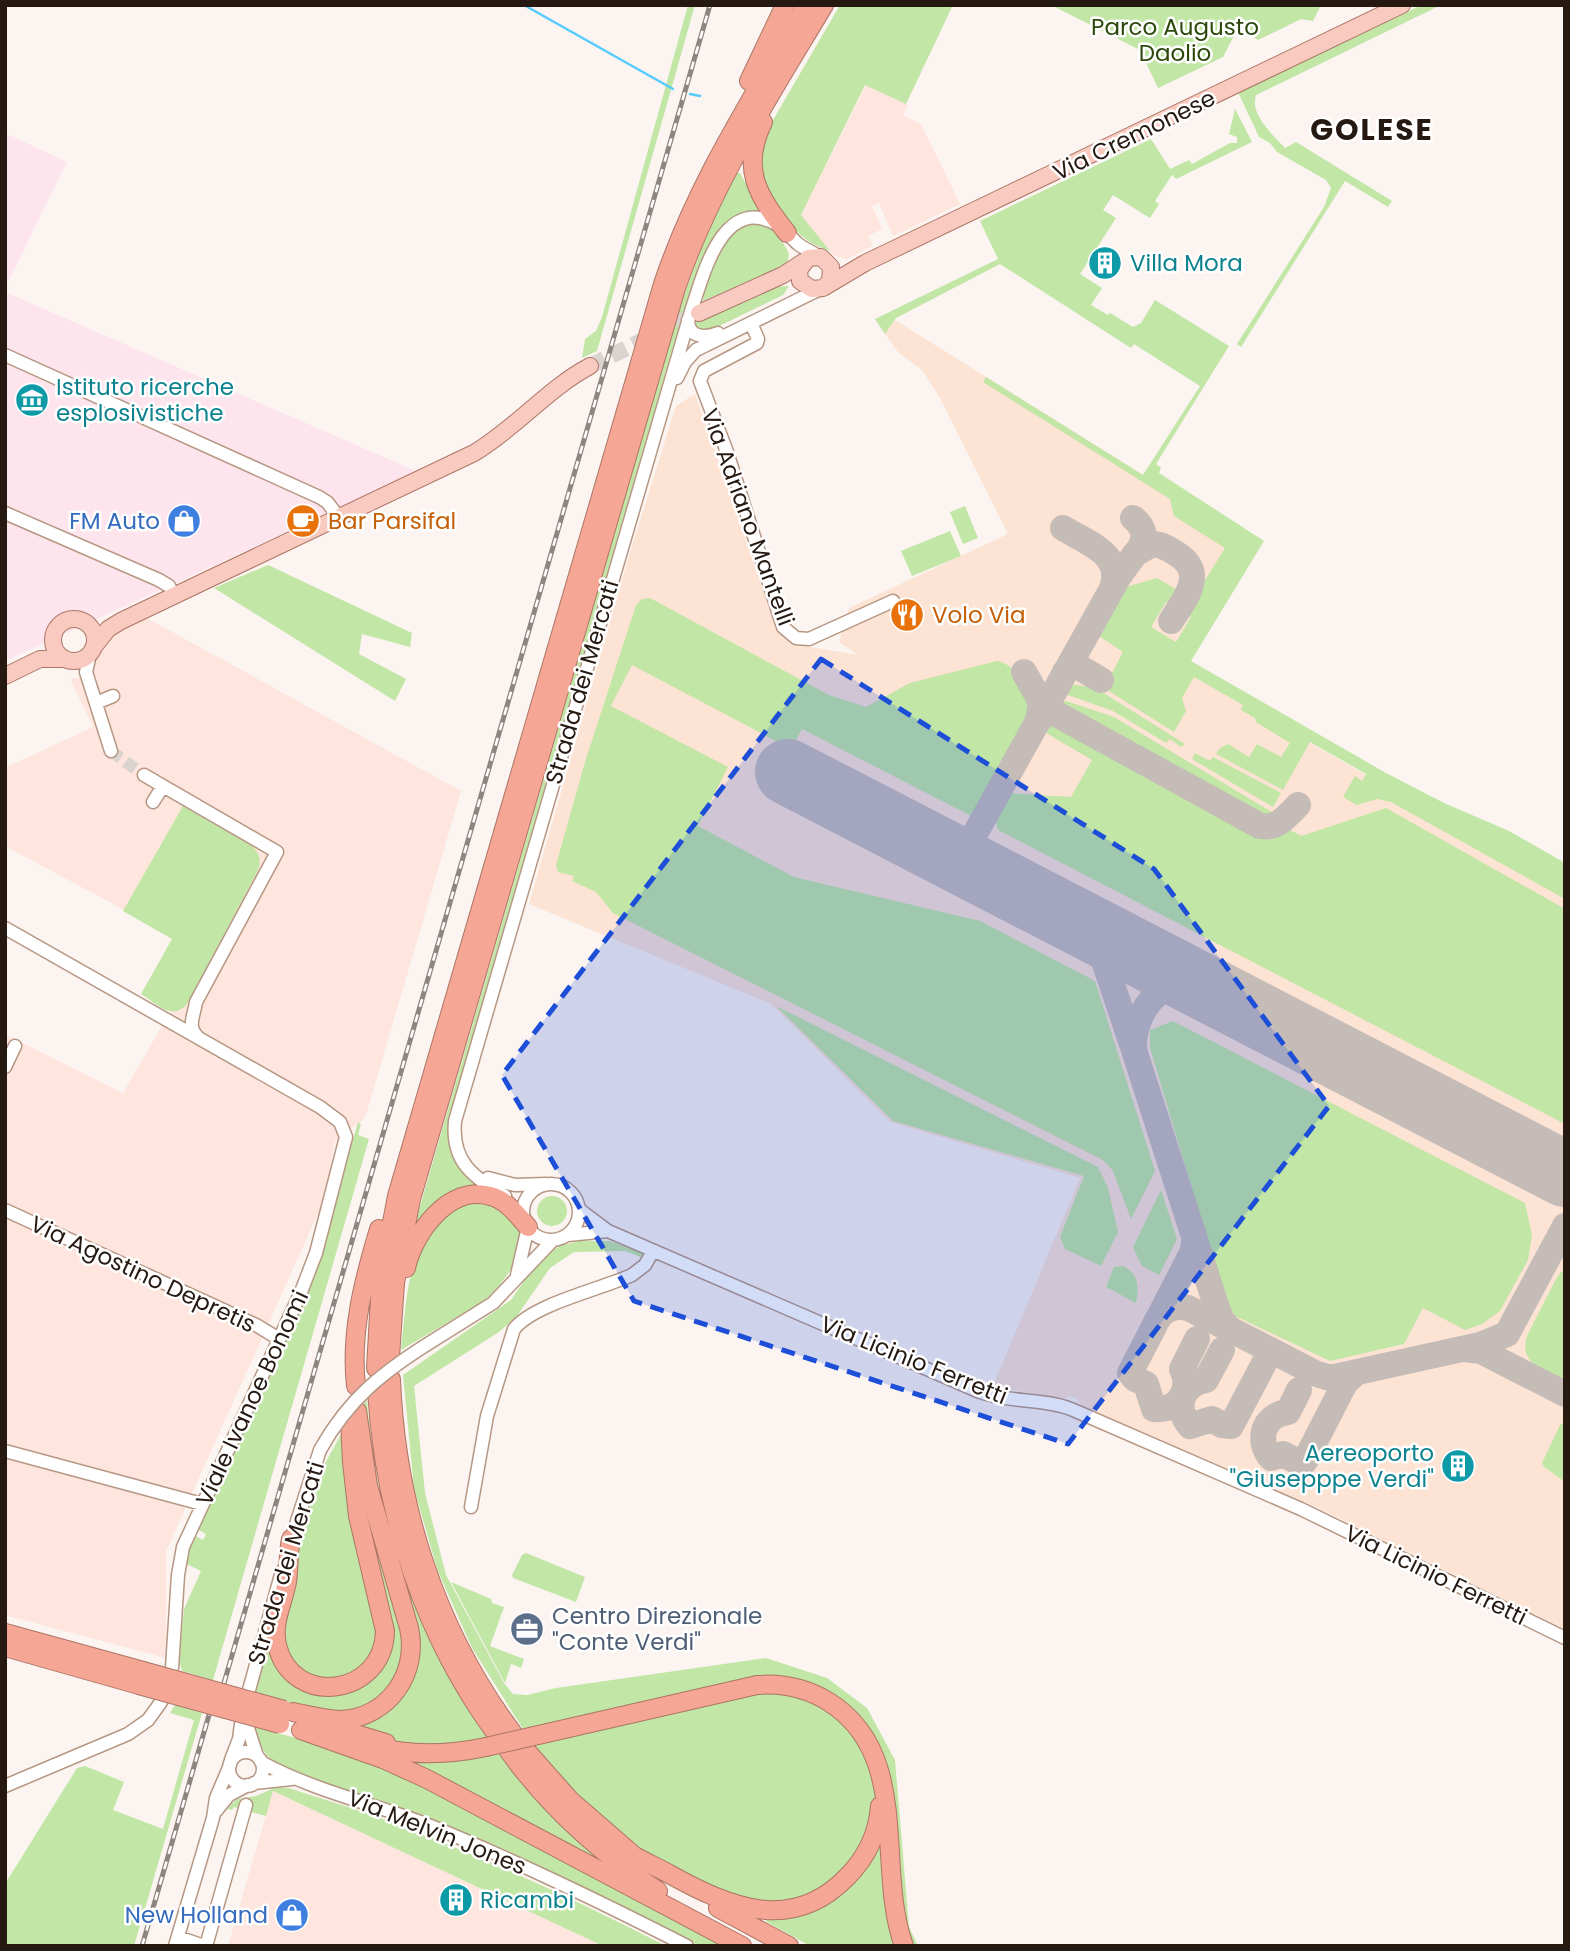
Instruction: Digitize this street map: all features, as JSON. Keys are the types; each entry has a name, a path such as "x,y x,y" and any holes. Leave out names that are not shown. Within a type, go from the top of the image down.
{"highway":[{"path":"383,1362 379,1302 387,1238 656,304 677,244 730,119 785,5"},
{"path":"713,164 806,5"},
{"path":"383,1362 411,1199 677,288 700,227 728,167 824,5"},
{"path":"788,233 769,209 757,187 752,169 753,151 764,121 831,5"},
{"path":"353,1389 357,1321 369,1263 397,1170 423,1107"},
{"path":"383,1362 408,1258 420,1233 432,1218 457,1200 486,1195 506,1204 526,1223"},
{"path":"384,1385 388,1484 410,1566 443,1647 469,1694 510,1741 628,1852 683,1889 789,1946"},
{"path":"285,1716 335,1719 365,1715 382,1706 392,1696 410,1665 412,1648 409,1628 368,1486 354,1416 353,1475 358,1516 385,1631 383,1650 378,1661 352,1683 330,1688 309,1684 290,1670 280,1655 276,1643 276,1624 287,1578 291,1539"},
{"path":"5,1633 141,1678"},
{"path":"5,1647 319,1723 413,1752"},
{"path":"301,1730 384,1749 445,1754 757,1685 780,1685 817,1696 848,1716 870,1747 882,1781 887,1807 894,1910 904,1946"},
{"path":"285,1716 301,1730 383,1759 427,1779 742,1946"},
{"path":"510,1741 550,1801 616,1861 671,1899 758,1946"},
{"path":"628,1852 704,1893 736,1906 769,1910 801,1906 839,1885 862,1859 877,1826 882,1781"}],"main road":[{"name":"Via Cremonese","path":"763,284 787,282 816,290 823,288 865,263 1402,5"},
{"name":"Via Cremonese","path":"693,317 790,271 804,260 815,256 841,266 865,263"},
{"path":"823,258 831,267 832,274 830,281 823,288"},
{"path":"804,260 798,273 805,286"},
{"path":"5,676 40,659 84,658 108,629 121,621 481,449 561,384 590,366"},
{"path":"80,620 90,628 94,641 91,650"},
{"path":"40,659 61,624 66,621 121,621"},
{"path":"53,636 55,649 68,660"}],"street":[{"name":"Strada dei Mercati","path":"553,1240 539,1237 511,1200 479,1180 465,1167 457,1149 455,1121 711,255 726,230 741,221 757,219 772,222 802,247 823,258"},
{"name":"Strada dei Mercati","path":"580,1210 577,1200 564,1186 555,1183 508,1185 482,1174 469,1160 463,1148 460,1130 462,1118 676,380 685,362 696,350 823,288"},
{"path":"693,317 688,326 694,333 706,337 770,314"},
{"name":"Via Adriano Mantelli","path":"751,323 758,339 757,343 704,371 700,381 730,460 783,627 796,638 809,639 893,601"},
{"path":"5,355 319,497 327,502 338,516"},
{"path":"5,513 159,580 169,586 174,596"},
{"path":"91,650 86,672 111,751"},
{"path":"68,660 86,672"},
{"path":"96,703 113,696"},
{"path":"144,775 277,852 197,1000 191,1028 199,1039"},
{"path":"153,802 163,786"},
{"path":"5,928 199,1039"},
{"path":"159,1016 169,1019 180,1017 197,1000"},
{"name":"Viale Ivanoe Bonomi","path":"172,1668 180,1557 187,1536 317,1253 346,1137 344,1129 335,1117 320,1107 199,1039"},
{"path":"5,1067 15,1046"},
{"name":"Strada dei Mercati","path":"516,1277 526,1223 523,1210 530,1193 545,1184"},
{"name":"Via Agostino Depretis","path":"5,1210 256,1325 279,1339"},
{"path":"568,1235 579,1219 580,1210"},
{"name":"Via Licinio Ferretti","path":"580,1210 608,1231 980,1392 1011,1400 1055,1404 1075,1411 1301,1509 1565,1639"},
{"name":"Strada dei Mercati","path":"248,1690 291,1539 320,1450 339,1419 361,1393 387,1371 493,1303 553,1240 568,1235 608,1231"},
{"path":"471,1507 487,1416 514,1329 536,1312 632,1275 646,1265 653,1251"},
{"path":"5,1451 202,1504"},
{"path":"5,1786 128,1734 148,1720 161,1702"},
{"path":"213,1818 226,1798 251,1784 262,1774 259,1759 244,1725 216,1798 213,1818 177,1941 205,1946 246,1805"},
{"path":"251,1784 242,1785 234,1780 230,1764 242,1752 250,1752 259,1759"},
{"name":"Via Melvin Jones","path":"259,1759 297,1780 379,1807 458,1838 590,1896 687,1946"},
{"name":"Via Melvin Jones","path":"251,1784 297,1780"}],"highlighted area":[{"path":"821,659 1154,869 1329,1106 1068,1444 634,1301 502,1075"}],"shaded area":[{"path":"866,85 908,105 903,115 921,124 960,204 893,236 879,203 872,206 882,229 868,236 873,246 847,259 833,255 801,215"},
{"path":"5,133 67,162 5,288"},
{"path":"5,292 418,472 5,661"},
{"path":"895,320 1257,546 1182,669 1366,775 1363,780 1565,882 1565,1629 1312,1505 1081,1405 1076,1398 1068,1396 1063,1400 993,1386 1080,1178 890,1122 771,1004 529,904 629,556 676,406 695,394 778,633 800,645 858,655 839,642 849,608 1008,534 940,398 922,370 898,352 885,334"},
{"path":"145,617 461,791 365,1118 335,1141 325,1198 166,1551 166,1658 5,1615 5,1034 123,1093 173,1007 175,937 5,846 5,768 93,727 70,679 82,677 105,636"},
{"path":"273,1791 603,1946 228,1946"}],"green space":[{"path":"688,5 695,5 597,351 582,358 585,339 596,331 602,317"},
{"path":"840,5 953,5 906,104 865,85 801,215 830,251 810,242 786,219 766,187 760,161 773,120"},
{"name":"Parco Augusto Daolio","path":"1051,5 1321,5 1313,21 1301,19 1258,40 1238,28 1223,57 1158,88 1140,50"},
{"path":"1422,5 1441,5 1256,95 1259,117 1285,148 1296,142 1392,201 1388,207 1345,181 1241,347 1237,344 1324,207 1331,188 1326,180 1277,152 1270,143 1259,137 1238,92"},
{"path":"1235,109 1252,142 1176,179 1172,175 1155,201 1159,204 1150,218 1113,195 1103,210 1116,218 1080,274 1102,288 1091,305 1108,315 1110,313 1133,327 1141,323 1155,300 1229,346 1156,464 1161,468 1159,473 1264,541 1191,661 1386,773 1444,803 1509,831 1565,863 1565,899 1391,802 1377,799 1357,805 1343,797 1355,776 1362,781 1366,774 1310,742 1283,790 1216,754 1228,744 1249,757 1257,744 1281,757 1290,743 1241,710 1243,705 1194,677 1182,698 1186,711 1174,732 1104,688 1123,652 1099,636 1126,587 1157,578 1181,592 1172,605 1166,602 1151,627 1176,642 1191,617 1185,613 1225,548 1174,516 1170,499 983,382 986,377 1143,475 1200,386 1134,344 1131,348 1000,264 896,318 885,334 875,319 998,259 980,221 1151,139 1170,169 1189,160 1192,164 1230,143 1237,143 1237,137 1229,134"},
{"path":"735,173 740,173 761,211 744,214 729,221 713,242 675,340 450,1113 448,1136 453,1156 464,1174 481,1188 418,1225 415,1224 682,301 710,225"},
{"path":"745,224 761,225 777,234 789,254 787,264 703,301 702,294 725,239"},
{"path":"789,286 783,295 709,331 700,330 694,323 752,294"},
{"path":"965,506 978,538 963,544 950,512"},
{"path":"950,531 961,556 912,576 901,551"},
{"path":"268,565 412,633 410,647 362,634 359,654 406,679 395,701 214,588"},
{"path":"650,598 829,695 866,707 910,683 997,661 1011,667 1023,680 1031,696 1034,712 975,818 802,729 791,749 632,665 611,706 728,767 698,826 794,877 980,921 1095,981 1155,1171 1131,1219 1113,1171 1103,1160 613,913 596,892 572,881 574,876 558,872 556,865 585,762 636,605 642,599"},
{"path":"1067,684 1092,687 1102,692 1185,744 1181,747 1170,739 1166,743 1113,711 1068,695 1063,692"},
{"path":"1066,701 1114,717 1280,817 1270,822 1258,821 1054,708 1060,702"},
{"path":"1057,718 1259,830 1274,835 1283,826 1301,836 1386,808 1565,909 1565,1124 998,830 994,815 1006,793 1071,797 1092,760 1041,730 1048,719"},
{"path":"1195,753 1210,761 1213,757 1281,793 1273,807 1192,759"},
{"path":"183,806 252,846 260,861 257,872 187,1004 181,1009 169,1011 141,994 172,939 123,911"},
{"path":"776,1006 1098,1167 1108,1188 1118,1232 1101,1266 1065,1249 1060,1237 1084,1176 893,1121"},
{"path":"1173,1021 1525,1203 1532,1235 1528,1260 1500,1311 1482,1324 1465,1330 1423,1308 1404,1344 1330,1361 1235,1316 1224,1296 1150,1048 1150,1030"},
{"path":"358,1122 361,1124 358,1135 369,1139 213,1680 182,1671 179,1660 184,1609 201,1571 185,1563 194,1535 203,1540 206,1534 197,1529 314,1275"},
{"path":"1161,1190 1177,1239 1159,1275 1142,1266 1133,1247"},
{"path":"552,1196 563,1200 567,1211 563,1222 552,1226 541,1222 537,1211 541,1200"},
{"path":"491,1201 514,1220 520,1233 518,1255 513,1266 484,1301 401,1350 408,1287 420,1248 431,1230 445,1216 464,1204"},
{"path":"580,1241 610,1241 644,1254 641,1257 625,1251 574,1252 550,1268 517,1316 499,1332 414,1386 425,1493 446,1575 504,1683 513,1694 527,1695 556,1688 766,1658 827,1678 867,1708 895,1760 909,1927 918,1946 910,1946 901,1923 888,1780 873,1737 844,1701 796,1679 747,1680 523,1729 472,1648 437,1569 414,1488 403,1375 511,1300 538,1261 559,1246"},
{"path":"1123,1266 1137,1281 1136,1303 1106,1287 1114,1267"},
{"path":"1565,1268 1565,1382 1535,1365 1526,1353 1525,1346 1527,1336 1557,1277"},
{"path":"367,1400 380,1490 404,1577 440,1660 487,1738 454,1746 408,1744 347,1728 410,1679 362,1406"},
{"path":"1565,1421 1565,1482 1542,1463 1560,1425"},
{"path":"345,1427 380,1631 367,1667 335,1683 299,1672 282,1647 298,1540 321,1467"},
{"path":"356,1459 407,1647 392,1689 354,1713 311,1709 256,1692 270,1638 304,1687 382,1665 372,1557"},
{"path":"526,1553 585,1577 576,1602 513,1578 522,1555"},
{"path":"451,1582 504,1607 490,1646 524,1659 521,1668 511,1664 505,1683"},
{"path":"753,1693 783,1693 805,1698 840,1718 865,1752 875,1788 875,1807 869,1836 839,1880 789,1904 732,1899 649,1855 581,1798 533,1744"},
{"path":"175,1705 202,1713 134,1946 5,1946 5,1884 77,1768 85,1766 124,1782 113,1810 163,1829 194,1720 170,1713"},
{"path":"251,1726 344,1751 387,1766 735,1946 700,1946 594,1892 435,1822 280,1768 263,1750"},
{"path":"385,1753 498,1753 555,1818 620,1875"},
{"path":"274,1788 289,1788 430,1837 532,1881 666,1946 603,1946 273,1791 266,1816 234,1807 232,1810 227,1809 237,1799 256,1796"},
{"path":"881,1836 897,1946 810,1946 765,1921 800,1911"}],"waterway":[{"path":"524,5 673,89"},
{"path":"690,94 700,96"}],"taxiway":[{"path":"1133,518 1143,531 1143,540 1135,554"},
{"path":"1063,528 1108,558 1113,566 1112,588"},
{"path":"987,875 977,866 972,856 976,832 1119,576 1135,554 1152,544 1177,554 1191,569 1192,578 1187,595 1171,621"},
{"path":"1065,672 1077,666 1101,680"},
{"path":"1024,672 1041,702 1038,721"},
{"path":"1037,722 1051,711 1260,826 1277,824 1298,805"},
{"path":"1046,906 1084,932 1102,955 1132,1044"},
{"path":"1210,991 1189,984 1165,989 1141,1015 1134,1038 1134,1050 1216,1305 1222,1321 1230,1329"},
{"path":"1550,1167 1565,1180"},
{"path":"1157,1320 1171,1309 1188,1308 1317,1374 1330,1378 1480,1345 1507,1334 1565,1226"},
{"path":"1194,1235 1192,1253 1130,1373 1135,1379 1146,1384 1154,1409 1170,1407 1181,1398 1185,1384 1182,1369 1197,1339"},
{"path":"1465,1349 1481,1351 1565,1394"},
{"path":"1222,1350 1206,1380 1191,1386 1183,1398 1182,1412 1190,1426 1212,1419 1222,1425 1231,1426 1271,1350"},
{"path":"1299,1390 1288,1412 1273,1418 1264,1429 1264,1444 1271,1458 1283,1454 1294,1460 1305,1461 1345,1383 1356,1373"}],"runway":[{"path":"788,772 1565,1174"}],"tunnel":[{"path":"590,366 699,313"},
{"path":"111,751 144,775"}],"railway":[{"path":"224,1683 710,5"},
{"path":"142,1946 209,1715"}],"place":[{"name":"Villa Mora","path":"1105,263"},
{"name":"Istituto ricerche esplosivistiche","path":"32,400"},
{"name":"FM Auto","path":"184,521"},
{"name":"Bar Parsifal","path":"303,521"},
{"name":"Volo Via","path":"907,615"},
{"name":"Aereoporto \"Giusepppe Verdi\"","path":"1458,1466"},
{"name":"Centro Direzionale \"Conte Verdi\"","path":"527,1629"},
{"name":"Ricambi","path":"456,1900"},
{"name":"New Holland","path":"292,1915"}],"district":[{"name":"GOLESE","path":"1372,130"}]}
